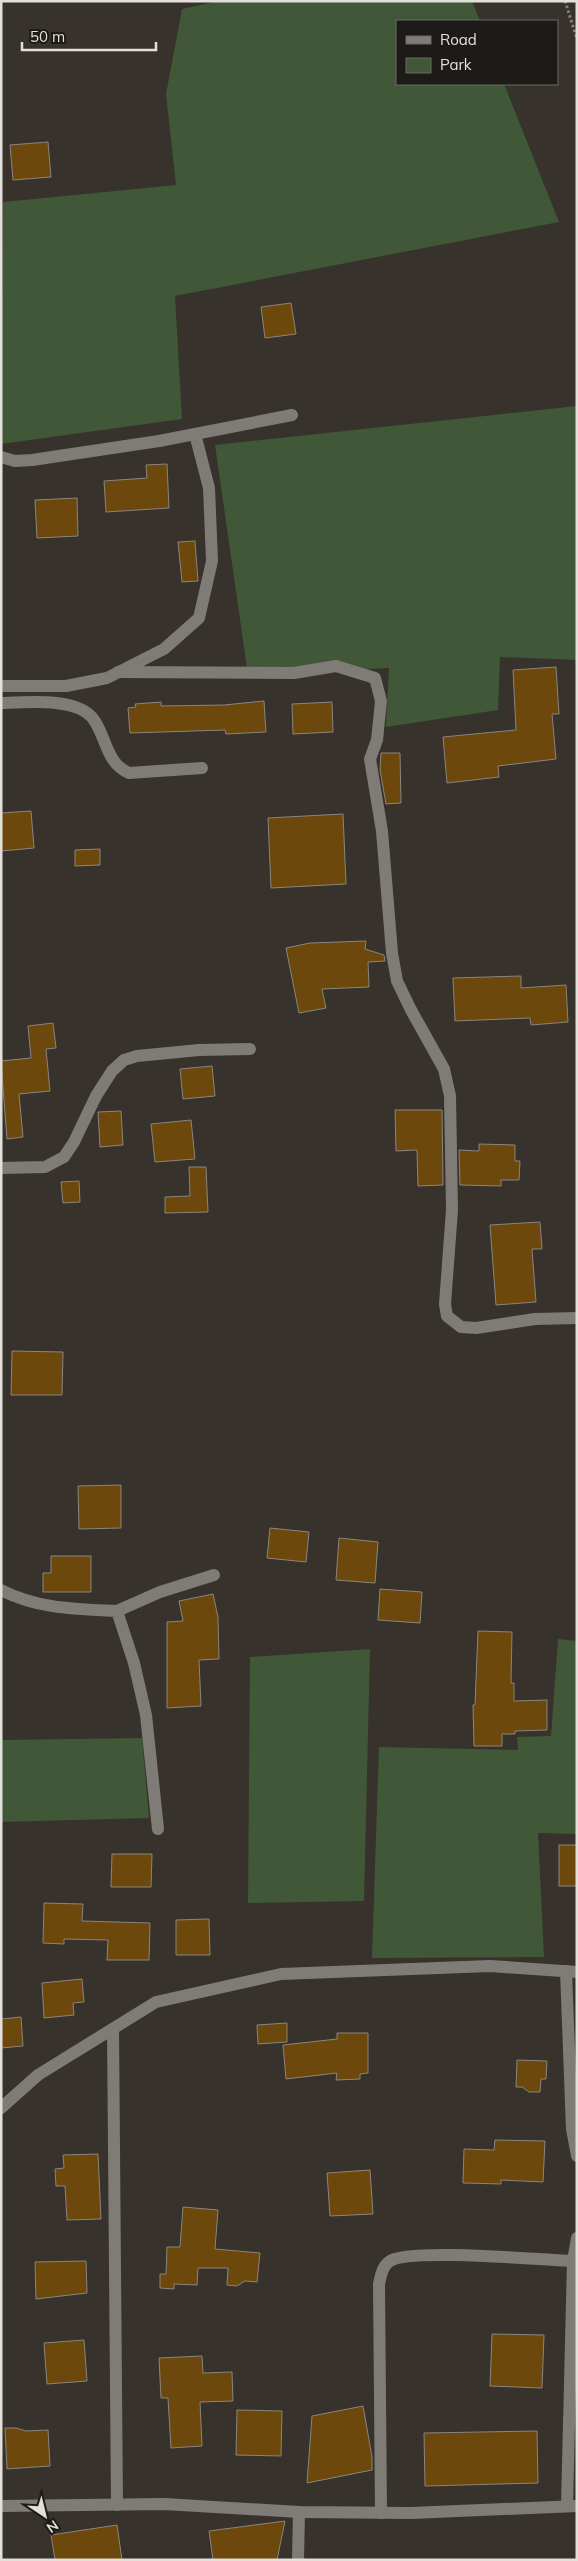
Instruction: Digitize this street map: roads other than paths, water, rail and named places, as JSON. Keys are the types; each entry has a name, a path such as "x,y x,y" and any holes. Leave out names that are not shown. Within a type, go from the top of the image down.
{"street":[{"path":"1,457 14,461 32,460 195,434 292,415"},
{"path":"1,686 66,686 107,678 164,649 200,618 212,561 209,488 195,434"},
{"path":"118,672 294,673 336,666 375,678 381,702 377,740 370,759 382,831 392,953 397,981 444,1069 450,1096 452,1201 445,1304 447,1316 461,1327 476,1328 535,1319 577,1318"},
{"path":"1,693 1,703 69,704 84,711 94,720 113,761 120,769 130,773 202,768"},
{"path":"1,1168 45,1166 64,1157 74,1142 96,1096 112,1071 124,1060 137,1056 199,1050 250,1050"},
{"path":"1,1590 20,1599 44,1606 117,1611 160,1592 214,1575"},
{"path":"117,1611 134,1662 146,1715 158,1829"},
{"path":"1,2108 38,2074 156,2002 280,1974 490,1966 571,1972 571,2110 577,2156"},
{"path":"113,2029 117,2505"},
{"path":"1,2506 164,2504 299,2512 381,2513 572,2506 573,2262 577,2238"},
{"path":"381,2513 379,2284 382,2271 389,2261 400,2257 458,2255 573,2262"},
{"path":"298,2560 299,2512"}]}
